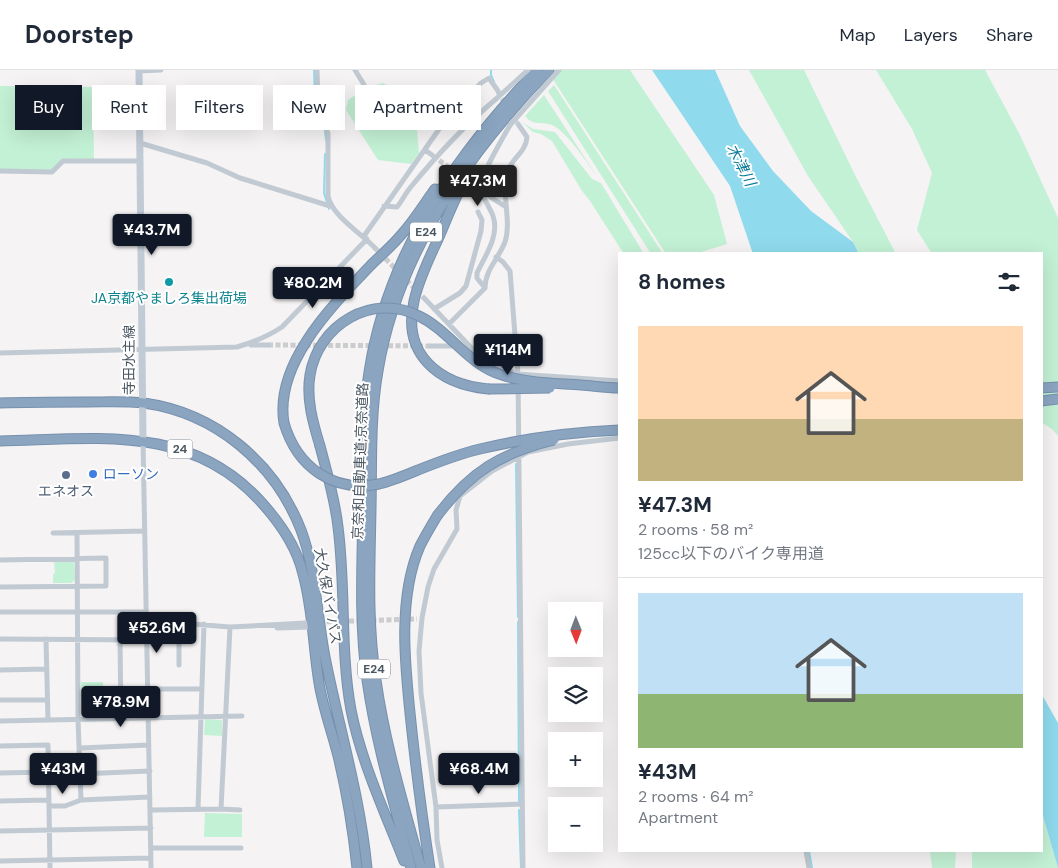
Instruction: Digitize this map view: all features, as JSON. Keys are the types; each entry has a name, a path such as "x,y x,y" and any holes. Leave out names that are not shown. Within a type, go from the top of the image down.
{"highway":[{"name":"京奈和自動車道;京奈道路","path":"411,868 379,743 371,706 365,663 362,612 373,350 394,279 415,234 451,173 496,115 535,73 549,70"},
{"name":"京奈和自動車道;京奈道路","path":"369,414 381,351 394,303 422,238 470,162 507,122 535,73"},
{"path":"507,122 469,172 419,283 412,317 416,340 422,355 438,373 452,381 474,387 488,389 618,388"},
{"path":"473,143 448,170 401,236 370,266 333,308 300,350 290,369 284,392 284,423 293,446 307,465 326,478 352,486 381,484 433,464 500,445 557,435 618,431"},
{"path":"407,868 376,790 354,725 345,652 338,529 333,492 311,414 309,391 314,359 324,340 339,324 356,313 387,308 404,310 431,322 481,366 502,375 541,383 603,388"},
{"path":"1043,388 1058,387"},
{"path":"1043,401 1058,399"},
{"name":"大久保バイパス","path":"0,403 102,402 142,403 160,406 207,422 234,439 275,482 301,531 312,570 330,683 359,806 367,868"},
{"path":"430,868 418,786 404,654 406,610 411,576 420,547 437,516 452,496 465,483 497,460 512,453 561,438 618,431"},
{"name":"大久保バイパス","path":"0,441 110,439 162,444 205,459 222,469 256,496 271,513 286,534 303,574 319,685 338,755 349,807 357,868"},
{"name":"京奈和自動車道;京奈道路","path":"367,465 370,612 376,678 389,748 421,868"}],"main road":[{"name":"寺田水主線","path":"139,70 142,441"}],"street":[{"path":"139,70 161,70"},
{"path":"317,70 318,100 328,134 328,196 330,206 366,237 375,248"},
{"path":"355,70 364,85"},
{"path":"490,70 489,78 498,92"},
{"path":"485,288 477,278 477,273 490,246 495,232 495,223 481,187 483,176 507,122 559,70"},
{"path":"384,206 396,207 442,150 477,116 496,99 535,73"},
{"path":"0,353 237,347 266,338 282,326 366,237 384,206 449,115 481,82 489,78"},
{"path":"448,324 485,288 485,280 505,242 506,175 510,165 522,152 527,142 527,137 518,124"},
{"path":"140,143 207,163 240,178 330,206"},
{"path":"425,150 432,156"},
{"path":"0,171 52,172 63,162 140,161"},
{"path":"492,198 506,207"},
{"path":"434,309 460,293 466,286 481,231 482,220 478,212"},
{"path":"496,257 510,271 518,374 524,868"},
{"path":"424,298 481,358 498,367 518,374 618,381"},
{"path":"247,344 268,345"},
{"path":"432,346 470,346"},
{"path":"442,868 437,840 436,807 420,693 419,618 434,569 457,529 456,510 460,496 492,471 528,452 568,444 618,438"},
{"path":"142,441 151,868"},
{"path":"53,533 145,531"},
{"path":"77,533 80,800"},
{"path":"0,560 106,558 106,586 0,587"},
{"path":"0,612 146,612"},
{"path":"146,622 179,622 230,627 273,625 277,628 309,625"},
{"path":"179,622 179,665"},
{"path":"198,809 204,624"},
{"path":"221,810 230,627"},
{"path":"0,639 146,640"},
{"path":"46,639 48,720"},
{"path":"120,639 121,718"},
{"path":"0,670 47,669"},
{"path":"148,689 202,689"},
{"path":"0,700 47,700"},
{"path":"0,721 242,716"},
{"path":"0,746 48,745 50,868"},
{"path":"80,748 149,745"},
{"path":"80,774 150,771"},
{"path":"0,773 48,772"},
{"path":"49,806 65,806 80,800 150,797"},
{"path":"0,801 49,800"},
{"path":"436,807 522,804"},
{"path":"151,810 240,810"},
{"path":"0,831 151,828"},
{"path":"151,848 241,848"},
{"path":"806,852 809,868"},
{"path":"0,861 151,858"}],"green space":[{"path":"547,70 630,70 714,195 727,244 701,252 665,252"},
{"path":"749,70 804,70 895,252 858,252 808,176"},
{"path":"876,70 985,70 1020,135 1058,218 1058,436 1043,423 1043,252 931,252 917,230 932,173 912,129"},
{"path":"554,85 662,252 650,252 548,91"},
{"path":"0,86 15,86 15,130 82,130 82,87 92,87 94,159 63,159 51,170 0,170"},
{"path":"355,95 355,124 346,110 348,100"},
{"path":"544,95 596,175 576,148 559,130 550,124 532,122 525,116"},
{"path":"522,122 533,129 555,132 592,179 601,183 643,252 623,252 582,191 552,141 541,134 533,132"},
{"path":"359,130 417,130 419,153 411,164 378,160"},
{"path":"72,560 74,563 75,580 71,583 53,583 53,574 55,573 54,561"},
{"path":"81,682 103,682 103,698 81,698"},
{"path":"205,719 222,720 222,736 204,735"},
{"path":"205,813 242,814 242,837 204,837"},
{"path":"1043,816 1058,868 972,868 972,852 1043,852"},
{"path":"930,852 956,852 955,868 932,868"}],"water":[{"name":"木津川","path":"652,70 715,70 740,126 773,171 811,211 853,242 858,252 752,252 730,186"},
{"path":"1043,697 1058,723 1058,868 1043,816"}],"waterway":[{"path":"314,70 314,85"},
{"path":"491,70 494,82"},
{"path":"325,131 326,140"},
{"path":"325,154 324,193 329,209"},
{"path":"516,464 518,617"},
{"path":"518,622 519,803"},
{"path":"519,810 521,868"},
{"path":"809,852 812,868"}],"tunnel":[{"path":"498,92 517,123"},
{"path":"433,156 492,198"},
{"path":"375,248 424,298"},
{"path":"268,345 431,346"},
{"path":"319,622 417,619"}],"place":[{"name":"JA京都やましろ集出荷場","path":"169,282"},
{"name":"ローソン","path":"93,474"},
{"name":"エネオス","path":"66,475"}]}
